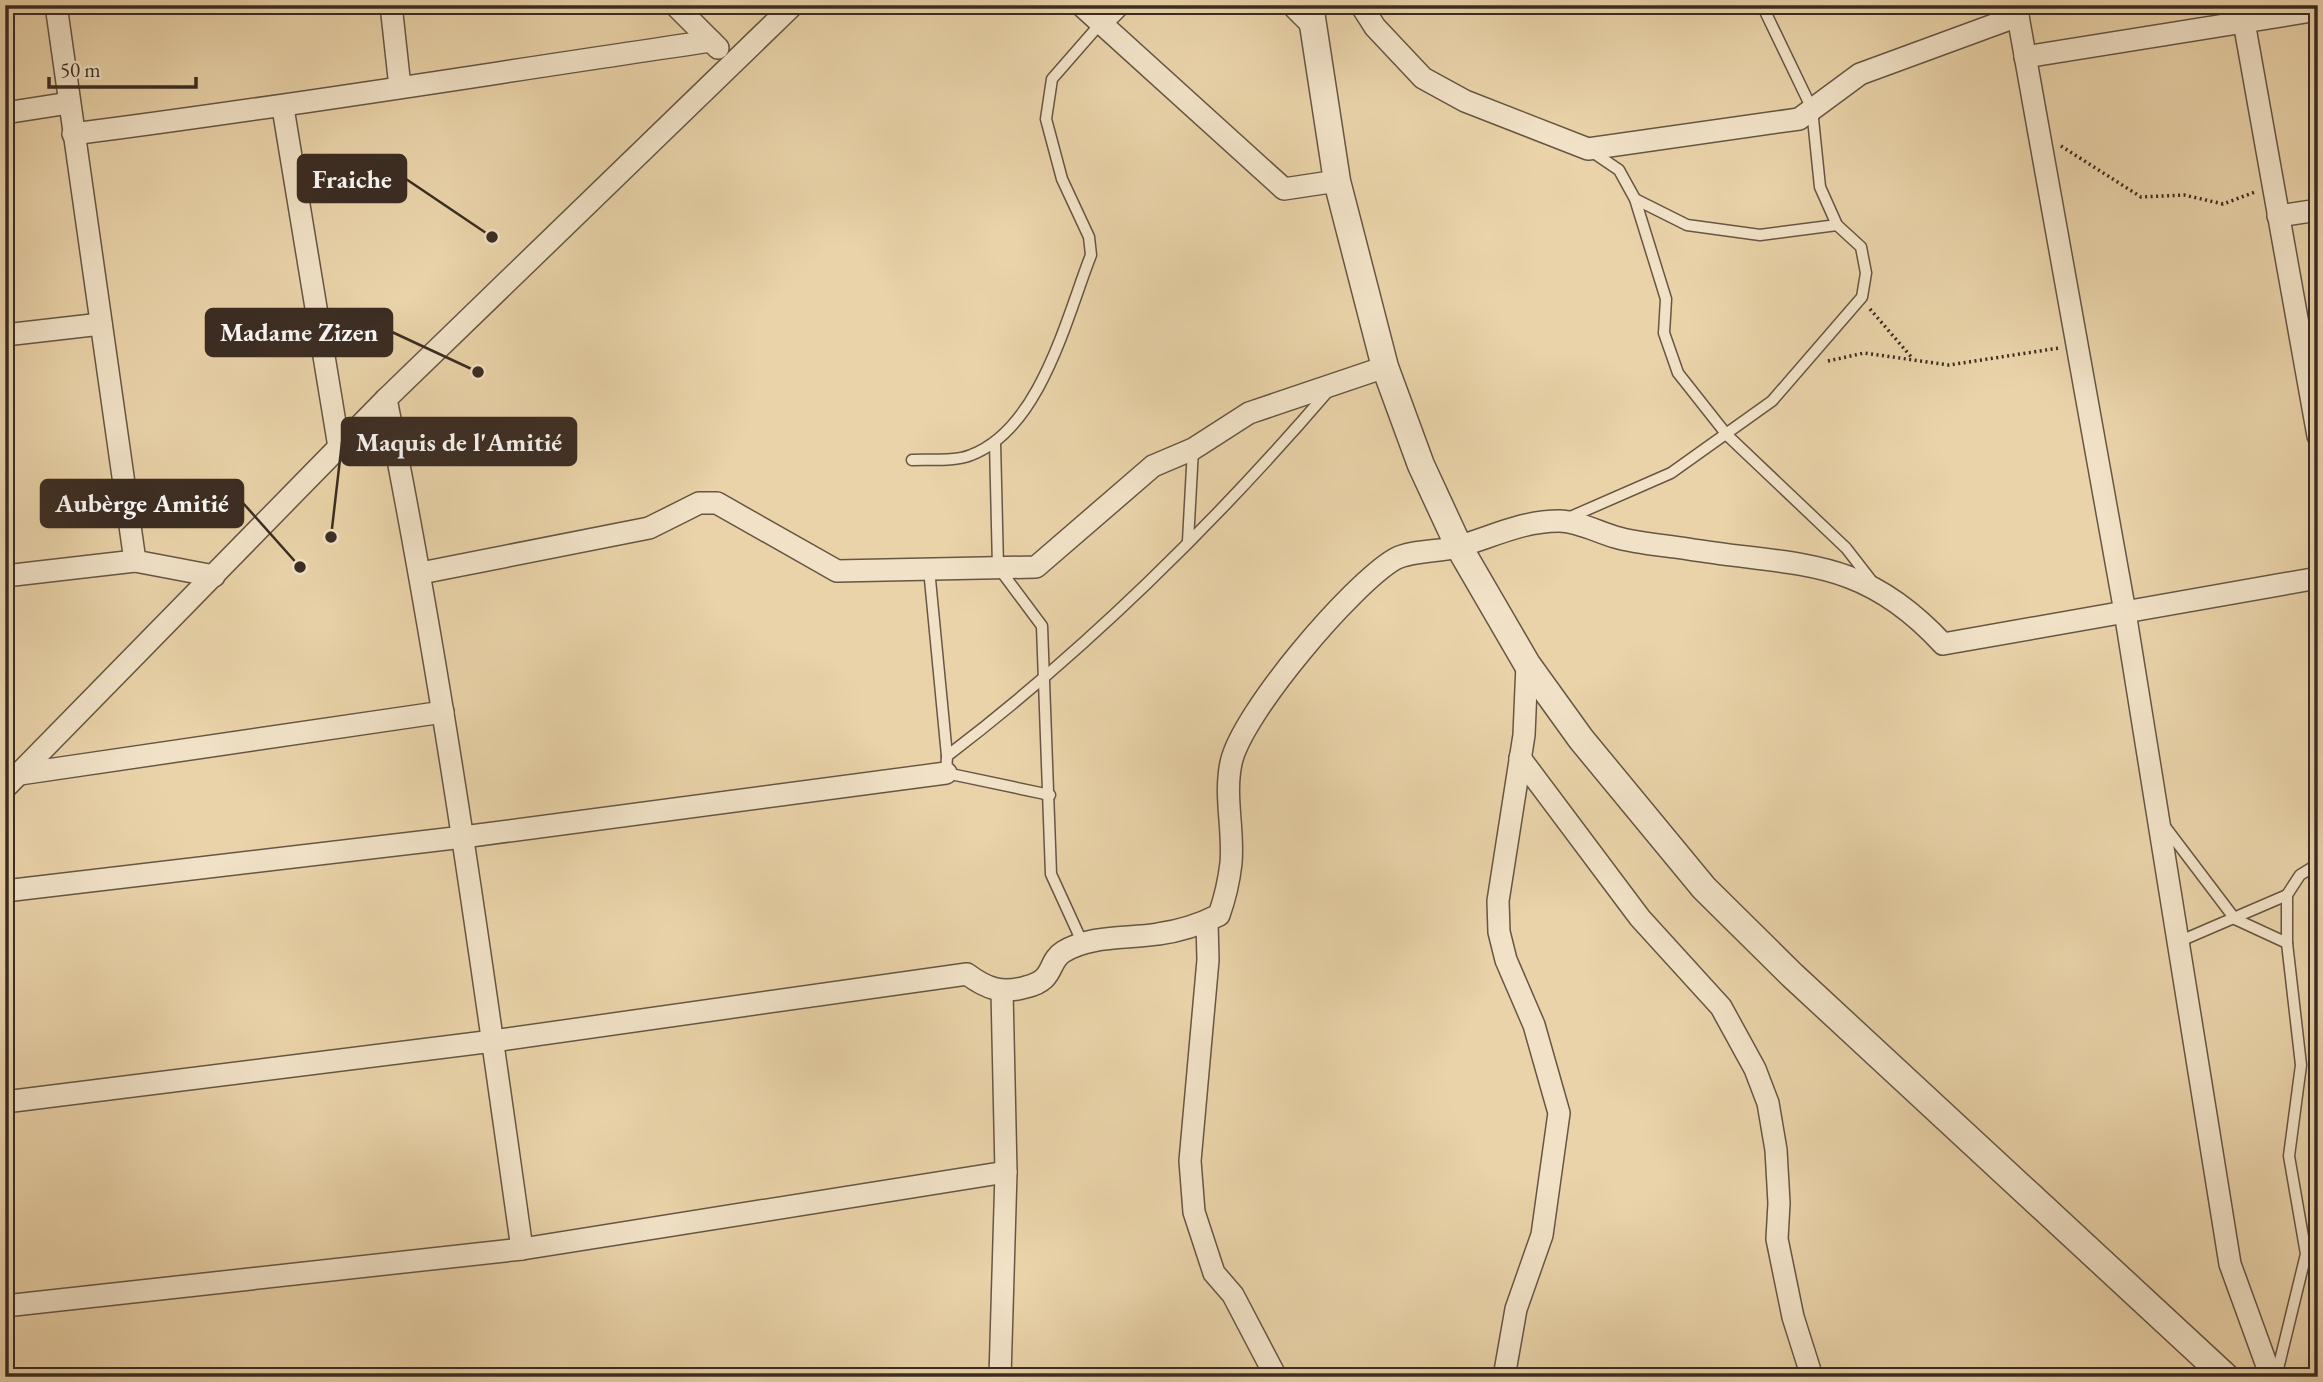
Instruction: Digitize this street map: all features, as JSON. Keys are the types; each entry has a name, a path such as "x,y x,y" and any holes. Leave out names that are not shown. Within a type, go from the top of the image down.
{"street":[{"path":"56,5 135,561"},
{"path":"391,5 400,87"},
{"path":"675,5 732,63"},
{"path":"1081,5 1284,188 1337,181"},
{"path":"1100,24 1119,5"},
{"path":"1292,5 1312,16 1337,181 1385,367 1421,465 1459,547 1527,664 1590,749 1704,888 1792,975 2225,1377"},
{"path":"1361,5 1375,27 1423,78 1465,101 1588,149 1799,119 1860,74 2017,11 2124,612 2230,1264 2274,1377"},
{"path":"12,781 339,447 732,63 783,9"},
{"path":"2025,57 2318,10"},
{"path":"2244,22 2318,436"},
{"path":"74,134 283,108 400,87 711,41"},
{"path":"5,113 69,103"},
{"path":"283,108 339,447"},
{"path":"2278,216 2318,210"},
{"path":"5,335 101,324"},
{"path":"421,573 649,528 699,503 717,503 837,571 1035,566 1153,466 1193,449 1249,413 1385,367"},
{"path":"386,400 421,573 463,837 522,1249"},
{"path":"5,1102 493,1041 967,974 985,988 1002,991 1028,987 1047,979 1061,953 1083,944 1156,935 1207,921 1219,915 1231,861 1227,817 1231,763 1252,716 1291,663 1381,568 1399,556 1459,547 1514,526 1562,520 1618,538 1830,569 1876,587 1916,615 1943,644 2318,578"},
{"path":"5,576 135,561 214,576"},
{"path":"1504,1377 1516,1309 1542,1235 1559,1113 1534,1025 1506,960 1499,932 1498,901 1520,758 1527,664"},
{"path":"12,781 443,712"},
{"path":"1520,758 1640,918 1721,1007 1755,1069 1768,1103 1776,1150 1779,1249 1793,1317 1812,1377"},
{"path":"5,891 463,837 946,765"},
{"path":"1207,921 1208,960 1190,1161 1194,1212 1214,1273 1233,1295 1276,1377"},
{"path":"1000,1377 1006,1172 1002,991"},
{"path":"5,1307 522,1249 1006,1172"}],"lane":[{"path":"1562,520 1671,473 1727,435 1772,401 1862,297 1866,274 1861,247 1837,225 1820,187 1812,109 1762,5"},
{"path":"912,460 969,456 995,442 1020,418 1035,397 1091,255 1089,237 1062,179 1046,119 1052,79 1100,24"},
{"path":"1588,149 1619,170 1635,199 1666,299 1664,333 1678,373 1727,435 1846,548 1876,587"},
{"path":"1635,199 1687,225 1760,235 1837,225"},
{"path":"946,765 1041,681 1252,480 1334,384"},
{"path":"995,442 998,567 1042,626 1041,681 1050,794 1051,874 1083,944"},
{"path":"1188,541 1193,449"},
{"path":"929,569 946,765"},
{"path":"946,765 1050,794"},
{"path":"2158,816 2235,919 2287,943"},
{"path":"2178,942 2287,895 2300,875 2318,864"},
{"path":"2274,1377 2306,1254 2290,1156 2301,1065 2287,943 2287,895"}],"path":[{"path":"2039,132 2141,197 2184,195 2223,204 2252,192 2274,192"},
{"path":"1862,297 1879,322 1914,360"},
{"path":"1802,366 1864,353 1948,365 2077,345"}],"place":[{"name":"Fraiche","path":"492,237"},
{"name":"Madame Zizen","path":"478,372"},
{"name":"Maquis de l'Amitié","path":"331,537"},
{"name":"Aubèrge Amitié","path":"300,567"}]}
